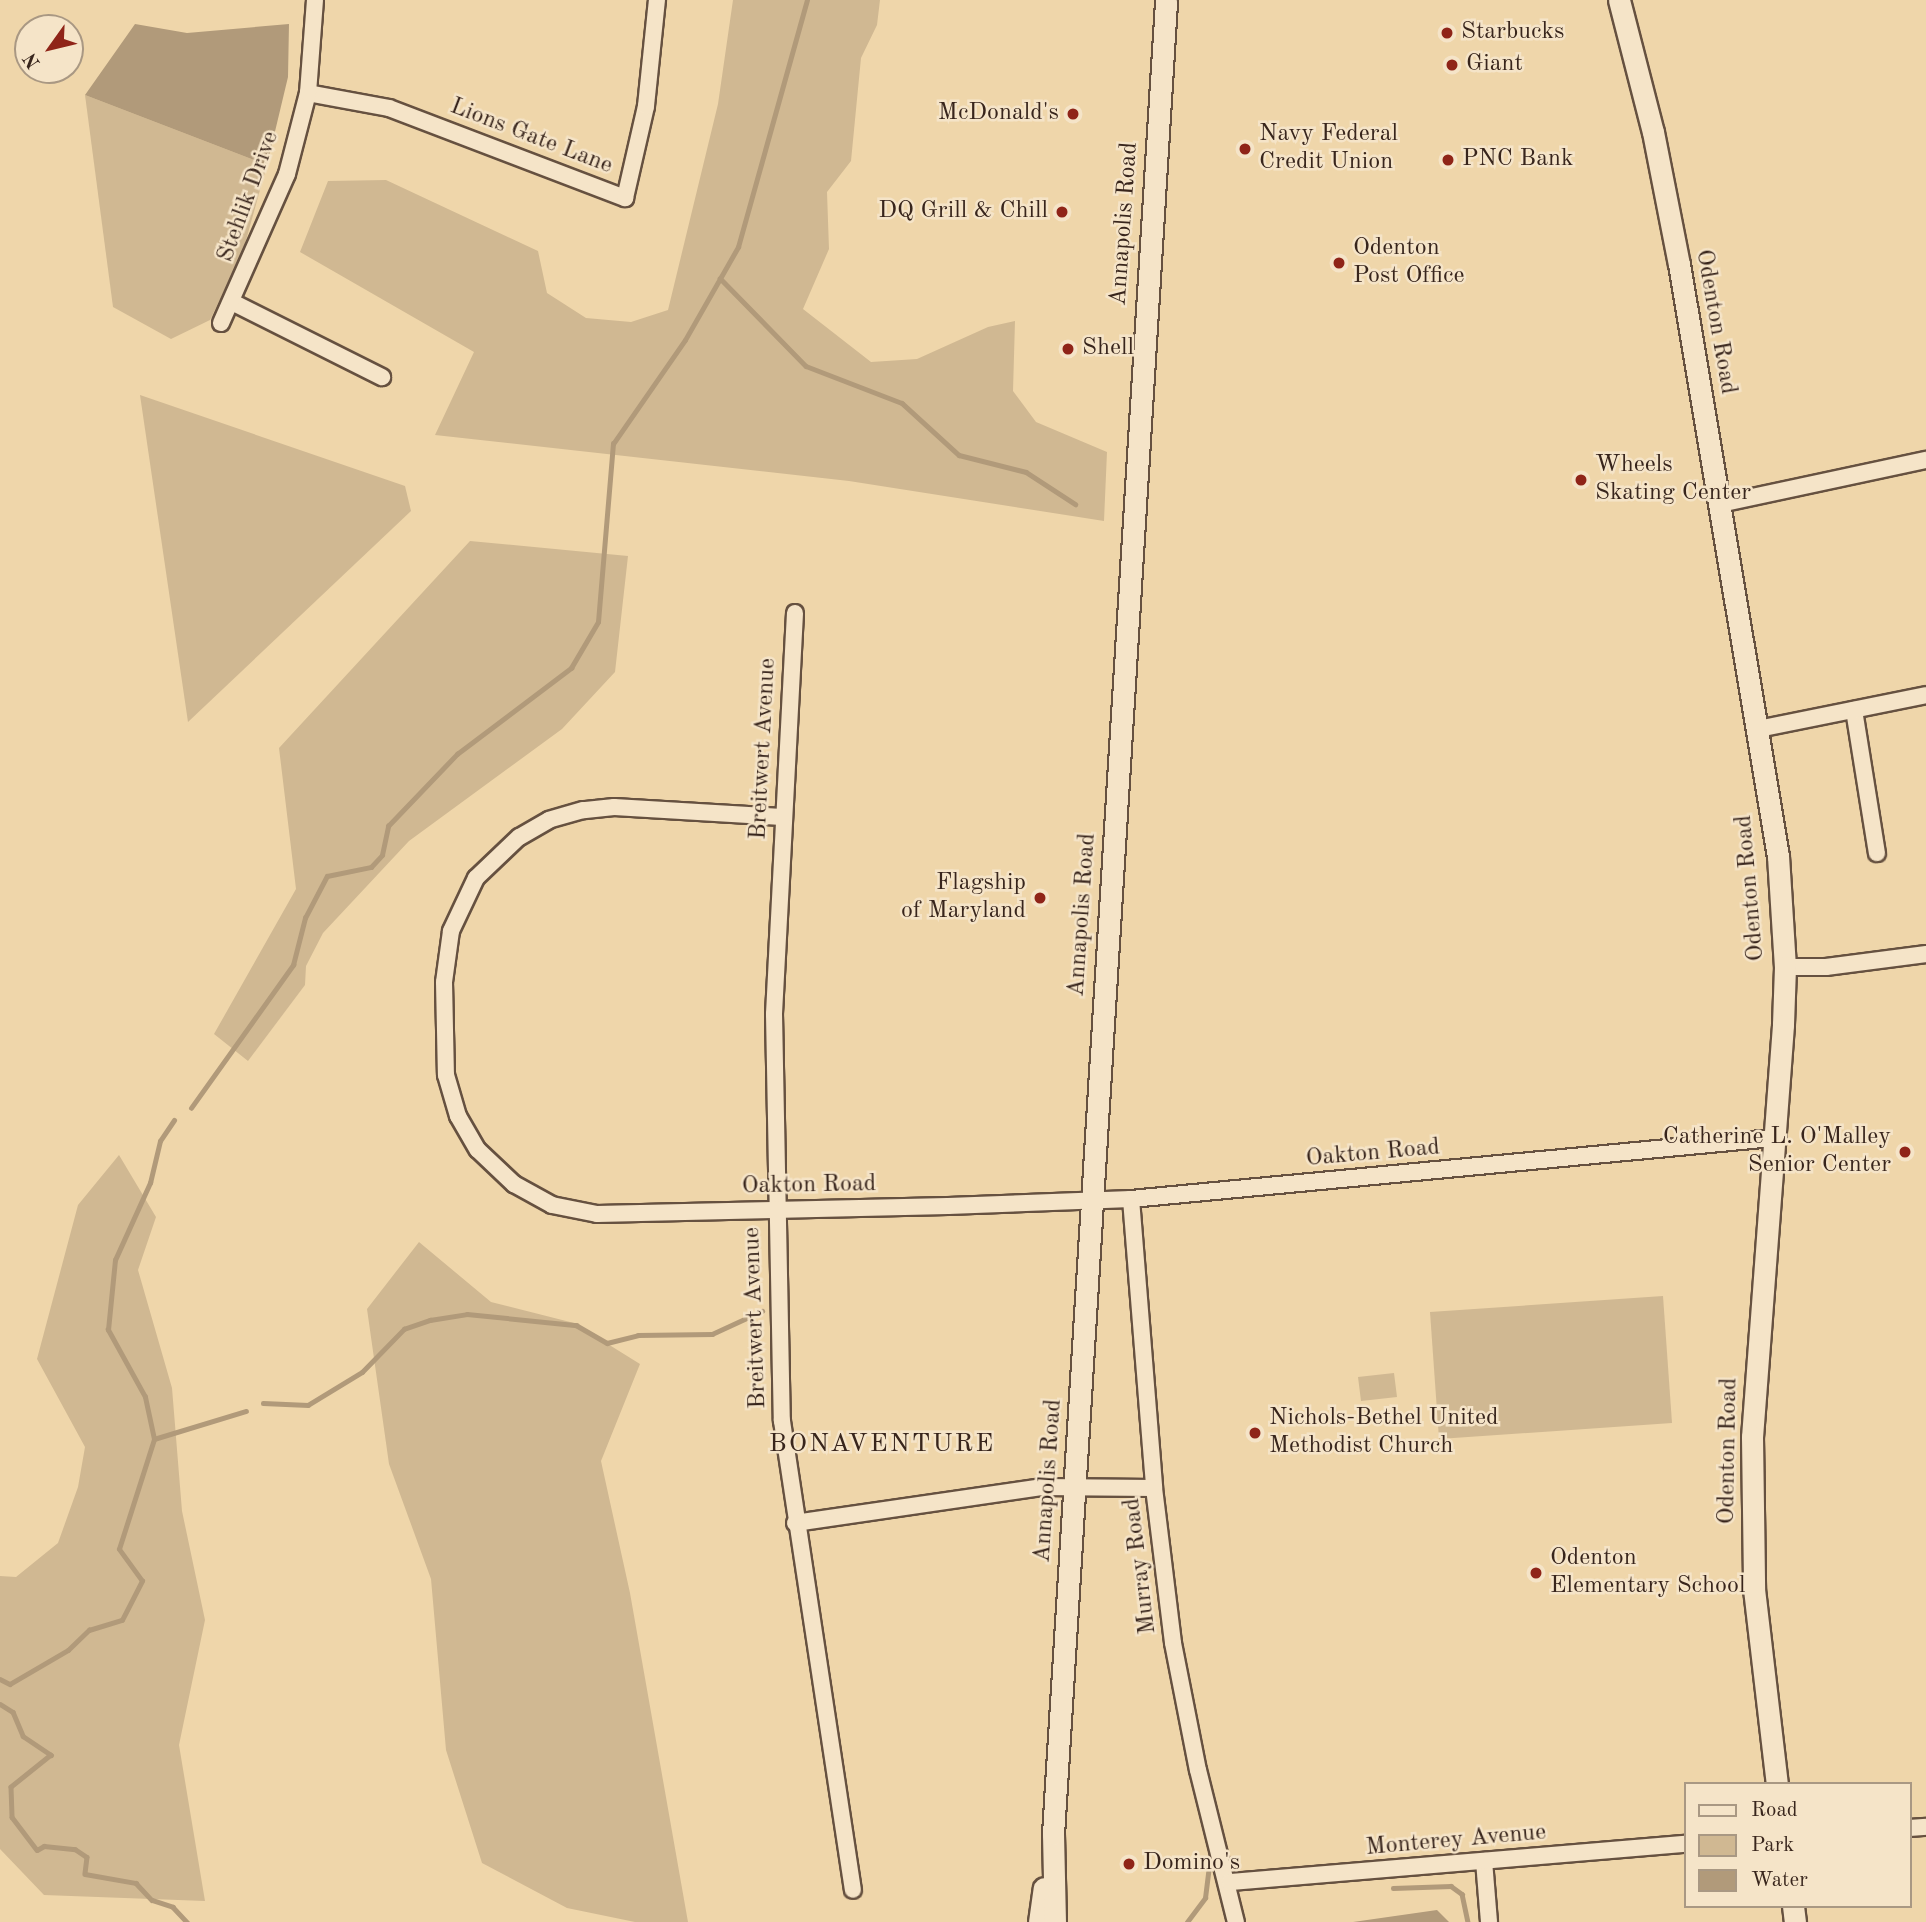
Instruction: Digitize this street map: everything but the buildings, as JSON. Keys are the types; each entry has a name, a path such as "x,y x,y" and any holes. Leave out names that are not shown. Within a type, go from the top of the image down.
{"main road":[{"name":"Annapolis Road","path":"1055,1922 1053,1834 1166,0"},
{"name":"Odenton Road","path":"1619,0 1653,132 1720,504 1778,856 1785,967 1752,1437 1754,1589 1777,1782"},
{"name":"Annapolis Road","path":"1039,1922 1053,1834"}],"street":[{"name":"Stehlik Drive","path":"221,323 287,174 307,93 315,0"},
{"name":"Lions Gate Lane","path":"307,93 389,108 625,198 646,106 657,0"},
{"path":"232,302 382,377"},
{"path":"1720,504 1926,460"},
{"name":"Breitwert Avenue","path":"796,613 782,817 774,1014 782,1421 795,1523 853,1890"},
{"path":"1758,729 1926,695"},
{"path":"1854,710 1877,853"},
{"name":"Oakton Road","path":"782,817 614,807 550,820 519,837 476,878 451,931 444,982 446,1075 458,1116 478,1150 514,1184 552,1205 597,1214 1131,1199 1773,1138"},
{"path":"1785,967 1826,967 1926,954"},
{"name":"Murray Road","path":"1131,1199 1154,1488 1173,1643 1198,1770 1230,1882 1236,1922"},
{"path":"795,1523 1041,1487 1154,1488"},
{"name":"Monterey Avenue","path":"1230,1882 1685,1844"},
{"path":"1484,1861 1489,1922"}],"green space":[{"path":"733,0 880,0 877,25 861,58 851,161 827,192 829,249 803,309 871,362 917,359 988,327 1015,321 1013,391 1036,422 1107,452 1104,521 849,481 435,435 474,352 300,252 328,181 386,180 538,251 547,293 586,318 631,322 668,310 718,104"},
{"path":"85,95 267,165 243,251 210,320 171,339 113,307"},
{"path":"140,395 405,486 411,511 188,722"},
{"path":"470,541 628,556 615,672 562,729 409,841 323,933 306,966 305,985 248,1061 214,1034 296,889 279,748"},
{"path":"119,1155 156,1217 138,1270 172,1388 182,1511 205,1620 179,1745 205,1901 44,1895 0,1849 0,1576 16,1577 58,1543 78,1487 85,1447 37,1359 78,1205"},
{"path":"419,1242 491,1302 574,1323 640,1364 601,1461 630,1593 688,1922 635,1922 567,1908 482,1863 446,1750 431,1579 389,1464 367,1309"},
{"path":"1663,1296 1672,1423 1439,1439 1430,1312"},
{"path":"1394,1373 1397,1397 1361,1401 1358,1377"}],"water":[{"path":"135,24 187,33 289,24 288,77 267,165 85,95"},
{"path":"1437,1910 1449,1922 1353,1922"}],"waterway":[{"path":"191,1108 293,965 305,918 327,876 371,867 382,855 388,826 457,754 571,668 598,622 613,444 685,340 738,247 807,0"},
{"path":"720,278 806,366 902,403 959,455 1026,472 1075,504"},
{"path":"0,1679 10,1684 68,1650 89,1630 122,1620 142,1581 119,1549 154,1439 145,1397 108,1330 115,1260 150,1183 160,1141 174,1120"},
{"path":"263,1403 308,1405 362,1372 404,1329 430,1320 467,1314 576,1325 607,1343 638,1335 712,1334 762,1311"},
{"path":"154,1439 246,1411"},
{"path":"0,1704 13,1712 23,1736 51,1755 11,1787 12,1817 37,1850 44,1846 75,1849 87,1857 85,1874 136,1883 152,1900 173,1907 187,1922"},
{"path":"1187,1922 1205,1898 1211,1850"},
{"path":"1393,1888 1451,1886 1462,1894 1468,1922"}],"place":[{"name":"Starbucks","path":"1447,33"},
{"name":"Giant","path":"1452,65"},
{"name":"McDonald's","path":"1073,114"},
{"name":"Navy Federal Credit Union","path":"1245,149"},
{"name":"PNC Bank","path":"1448,160"},
{"name":"DQ Grill & Chill","path":"1062,212"},
{"name":"Odenton Post Office","path":"1339,263"},
{"name":"Shell","path":"1068,349"},
{"name":"Wheels Skating Center","path":"1581,480"},
{"name":"Flagship of Maryland","path":"1040,898"},
{"name":"Catherine L. O'Malley Senior Center","path":"1905,1152"},
{"name":"Nichols-Bethel United Methodist Church","path":"1255,1433"},
{"name":"Odenton Elementary School","path":"1536,1573"},
{"name":"Domino's","path":"1129,1864"}],"district":[{"name":"BONAVENTURE","path":"882,1445"}]}
